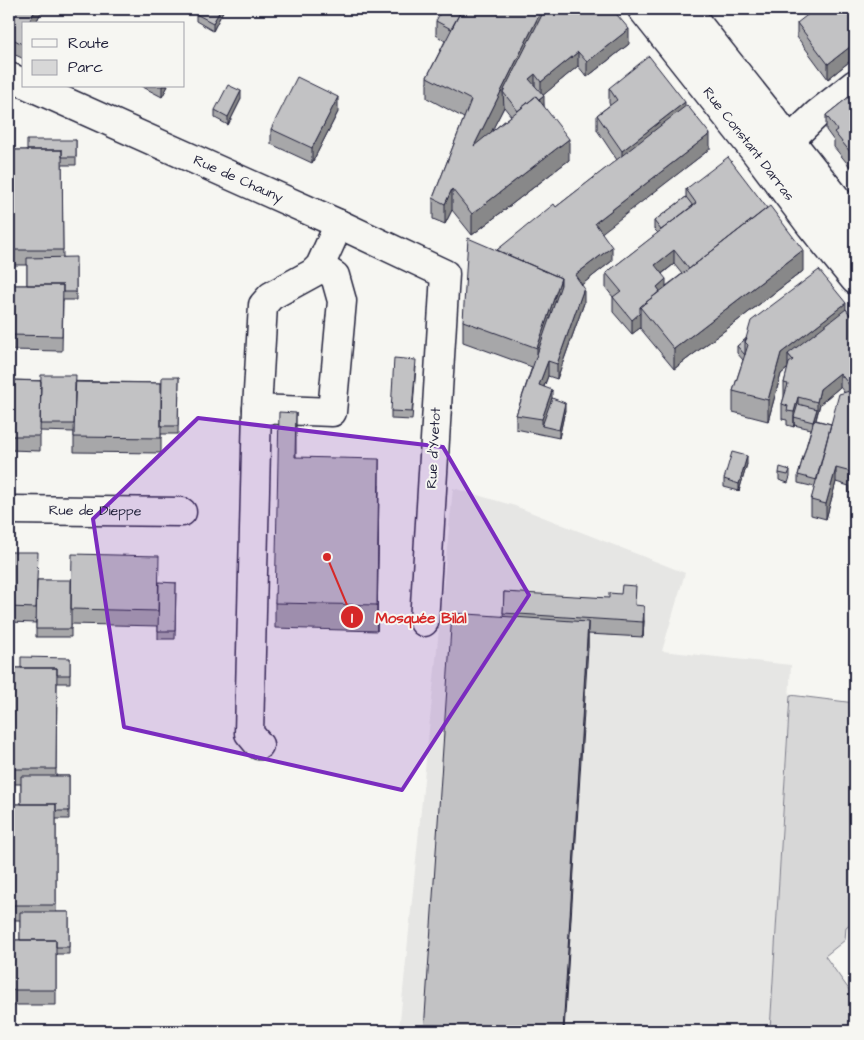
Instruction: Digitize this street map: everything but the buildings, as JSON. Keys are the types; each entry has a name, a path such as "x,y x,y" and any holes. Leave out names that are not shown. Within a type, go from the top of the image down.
{"street":[{"name":"Rue Constant Darras","path":"642,9 855,280"},
{"path":"664,9 855,248"},
{"path":"686,9 855,222"},
{"path":"9,77 22,82"},
{"path":"790,140 817,114 855,84"},
{"name":"Rue de Chauny","path":"34,88 339,224 445,274"},
{"path":"259,745 249,733 257,409 263,306 271,296 313,273 320,266 339,224"},
{"path":"257,409 332,412 342,301 335,276 320,266"},
{"name":"Rue d'Yvetot","path":"424,622 445,274"},
{"name":"Rue de Dieppe","path":"9,510 182,512"}],"highlighted area":[{"path":"198,418 443,447 529,595 402,790 124,727 93,519"}],"shaded area":[{"path":"453,488 515,506 685,573 662,651 791,665 770,1031 399,1031"}],"green space":[{"path":"790,695 855,703 855,920 846,927 845,940 825,956 855,998 855,1031 770,1031"}],"place":[{"name":"Mosquée Bilal","path":"327,557"}]}
